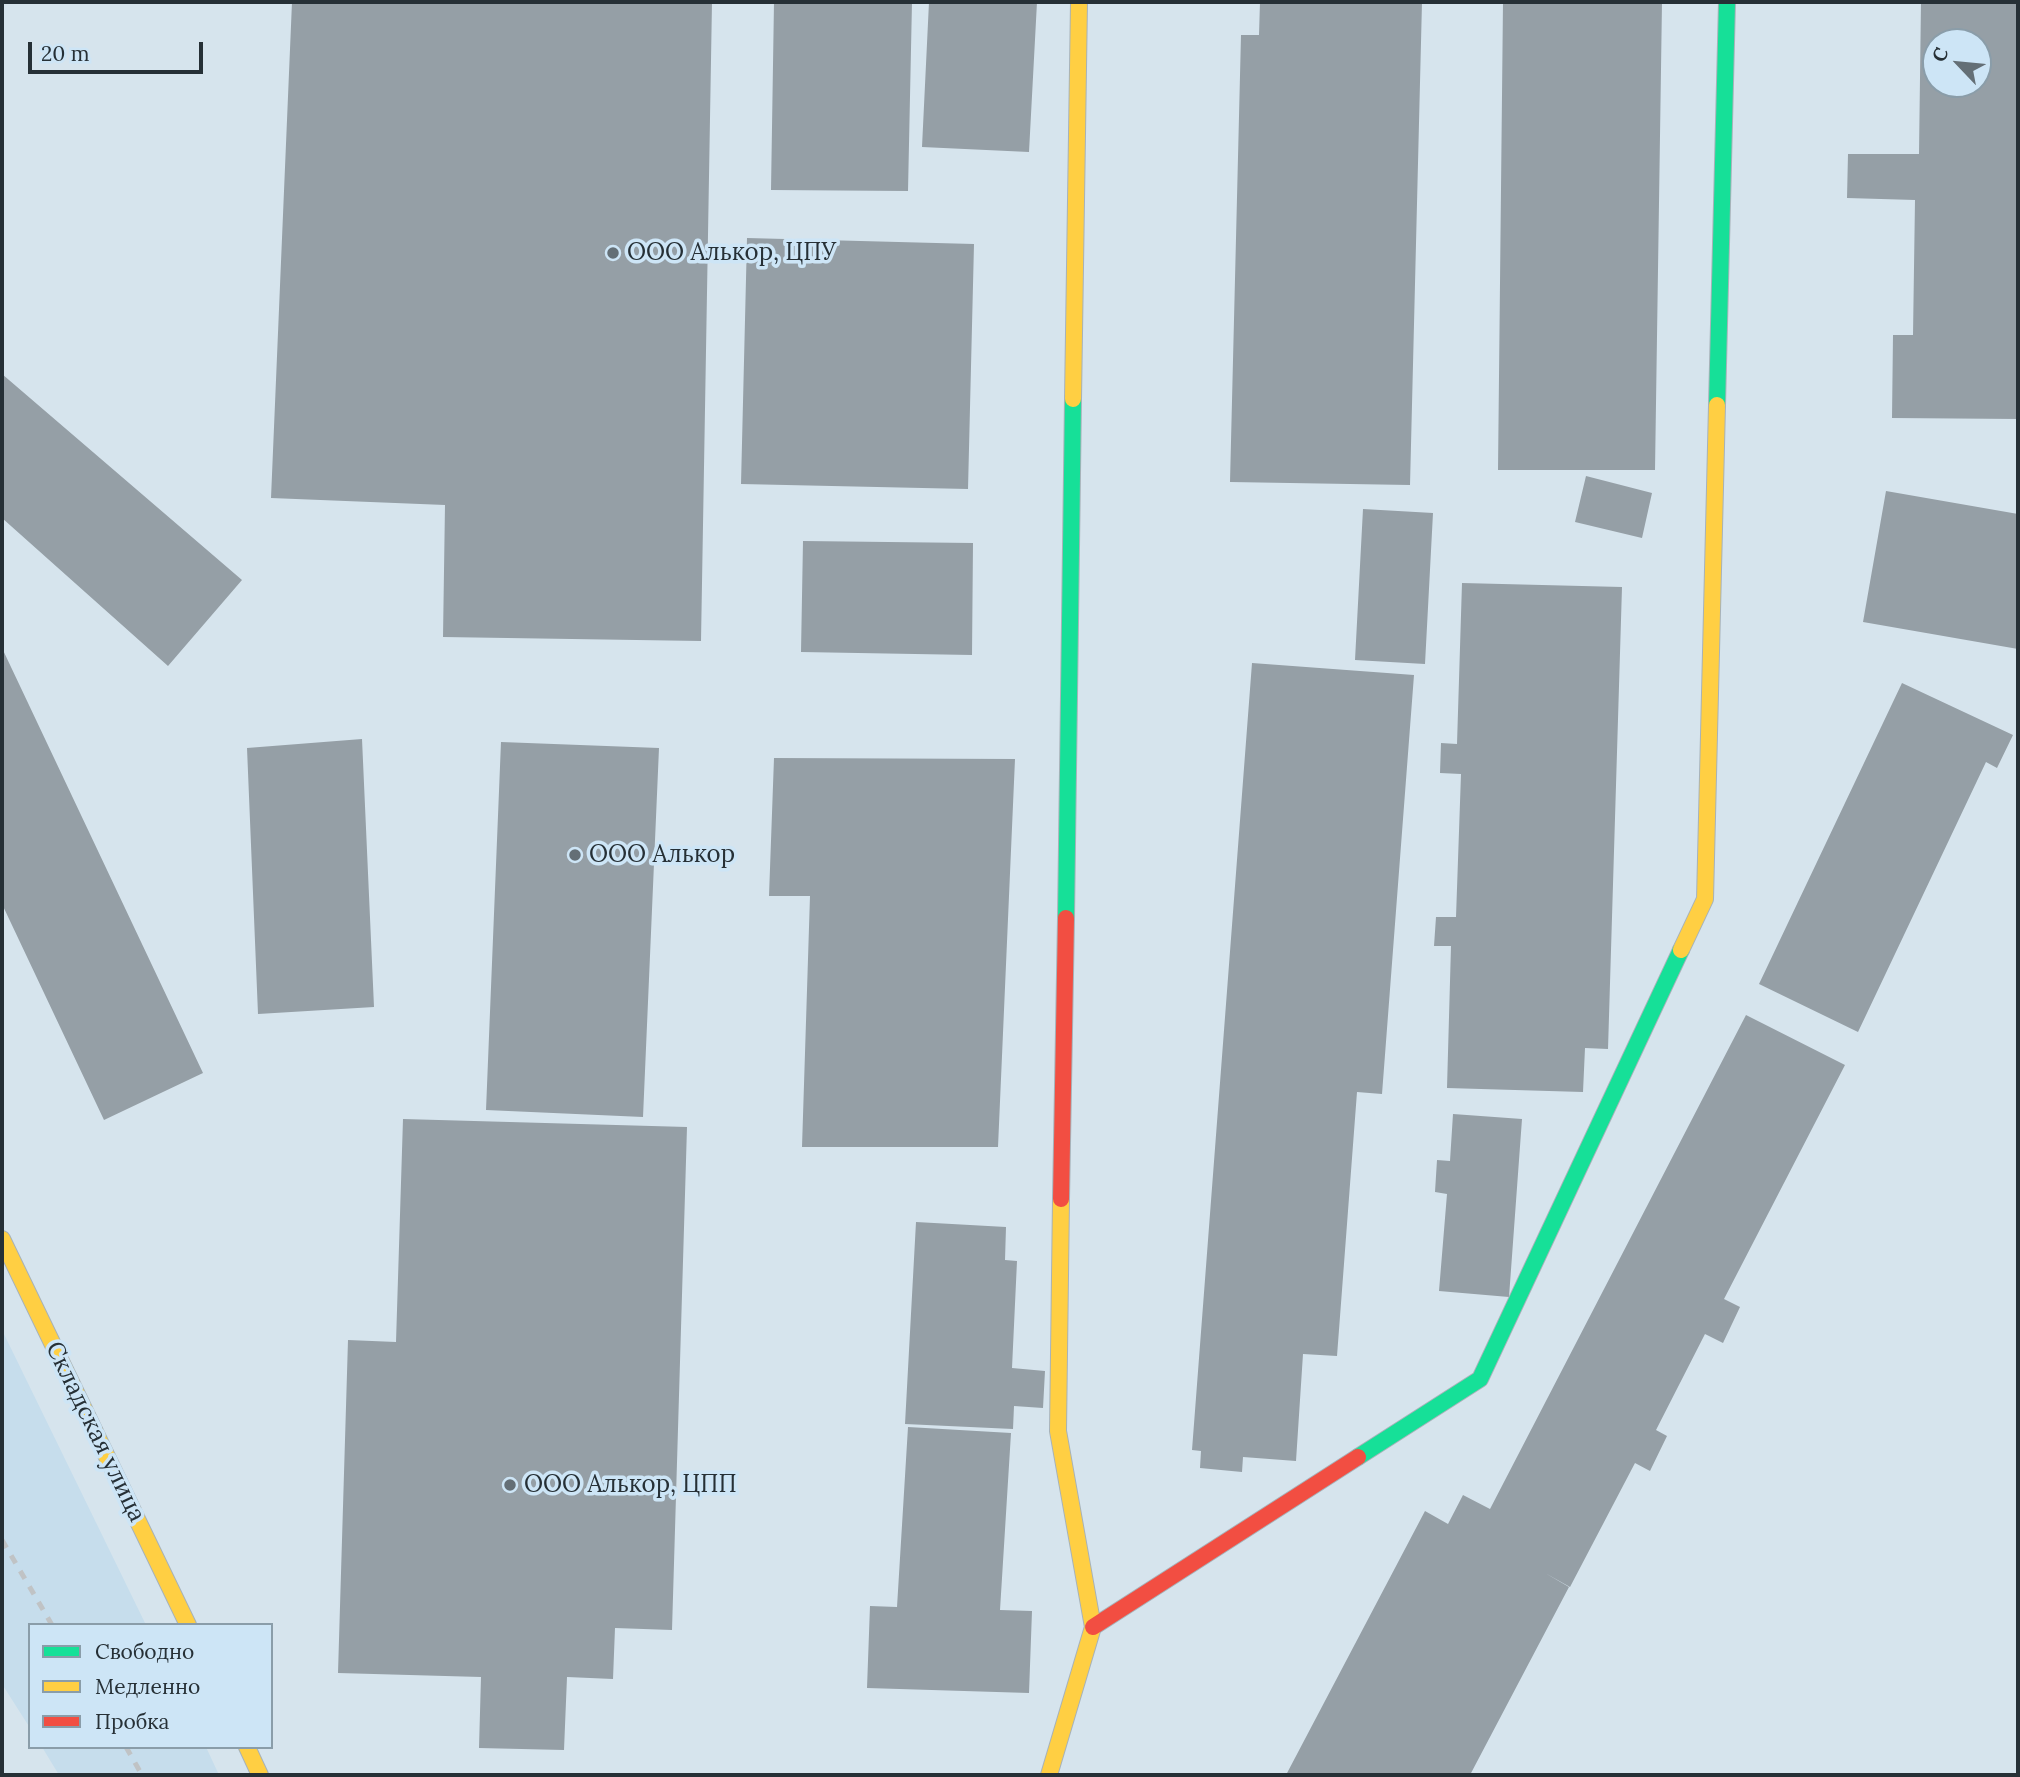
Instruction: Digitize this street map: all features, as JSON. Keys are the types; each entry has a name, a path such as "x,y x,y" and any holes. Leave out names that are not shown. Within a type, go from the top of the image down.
{"street":[{"path":"1049,1775 1093,1627 1058,1431 1079,2"},
{"path":"1093,1627 1480,1379 1705,899 1727,2"},
{"name":"Складская улица","path":"2,1239 187,1623"},
{"path":"248,1749 260,1775"}],"shaded area":[{"path":"2,1330 145,1623 28,1623 28,1725 2,1684"},
{"path":"43,1749 207,1749 219,1775 59,1775"}],"building":[{"path":"292,2 712,2 701,641 443,637 445,505 271,498"},
{"path":"774,2 912,2 908,191 771,190"},
{"path":"929,2 1037,2 1029,152 922,147"},
{"path":"1260,2 1422,2 1410,485 1230,482 1241,35 1259,35"},
{"path":"1503,2 1662,2 1655,470 1498,470"},
{"path":"1921,2 2018,2 2018,419 1892,418 1893,335 1913,335 1915,200 1847,198 1848,154 1919,154"},
{"path":"747,238 974,244 968,489 741,484"},
{"path":"2,374 242,580 168,666 2,518"},
{"path":"1586,476 1652,493 1642,538 1575,522"},
{"path":"1886,491 2018,514 2018,649 1863,622"},
{"path":"1363,509 1433,513 1425,664 1355,660"},
{"path":"803,541 973,543 972,655 801,652"},
{"path":"1462,583 1622,587 1608,1049 1585,1048 1583,1092 1447,1088 1451,946 1434,946 1436,917 1456,917 1461,774 1440,773 1441,743 1457,744"},
{"path":"2,648 203,1073 104,1120 2,904"},
{"path":"1252,663 1414,675 1382,1094 1357,1092 1337,1356 1303,1354 1296,1461 1243,1457 1242,1472 1200,1468 1201,1451 1192,1450"},
{"path":"1902,683 2013,735 1997,768 1986,762 1858,1032 1759,984"},
{"path":"362,739 374,1007 258,1014 247,748"},
{"name":"ООО Алькор","path":"501,742 659,748 643,1117 486,1110"},
{"path":"774,758 1015,759 998,1147 802,1147 810,896 769,896"},
{"path":"1746,1015 1845,1065 1724,1299 1740,1307 1723,1343 1705,1334 1656,1430 1667,1436 1650,1471 1635,1463 1570,1587 1545,1573 1569,1587 1470,1775 1286,1775 1425,1511 1448,1524 1463,1495 1490,1509"},
{"path":"1453,1114 1522,1119 1509,1297 1439,1291 1447,1194 1435,1192 1437,1160 1450,1161"},
{"name":"ООО Алькор, ЦПП","path":"403,1119 687,1127 672,1630 615,1628 613,1679 567,1677 564,1750 479,1748 481,1677 338,1673 348,1340 396,1342"},
{"path":"916,1222 1006,1227 1005,1260 1017,1261 1012,1368 1045,1371 1043,1408 1014,1406 1013,1429 905,1424"},
{"path":"908,1427 1011,1433 1000,1610 1032,1611 1029,1693 867,1688 870,1606 897,1607"}],"railway":[{"path":"2,1540 51,1623"},
{"path":"127,1749 142,1775"}],"traffic: fast":[{"path":"1717,405 1727,2"},
{"path":"1066,918 1073,399"},
{"path":"1358,1457 1480,1379 1681,950"}],"traffic: slow":[{"path":"1073,399 1079,2"},
{"path":"1681,950 1705,899 1717,405"},
{"path":"1049,1775 1093,1627 1058,1431 1061,1199"},
{"path":"2,1239 187,1623"},
{"path":"248,1749 260,1775"}],"traffic: jam":[{"path":"1061,1199 1066,918"},
{"path":"1093,1627 1358,1457"}],"place":[{"name":"ООО Алькор, ЦПУ","path":"613,253"},
{"name":"ООО Алькор","path":"575,855"},
{"name":"ООО Алькор, ЦПП","path":"510,1485"}]}
